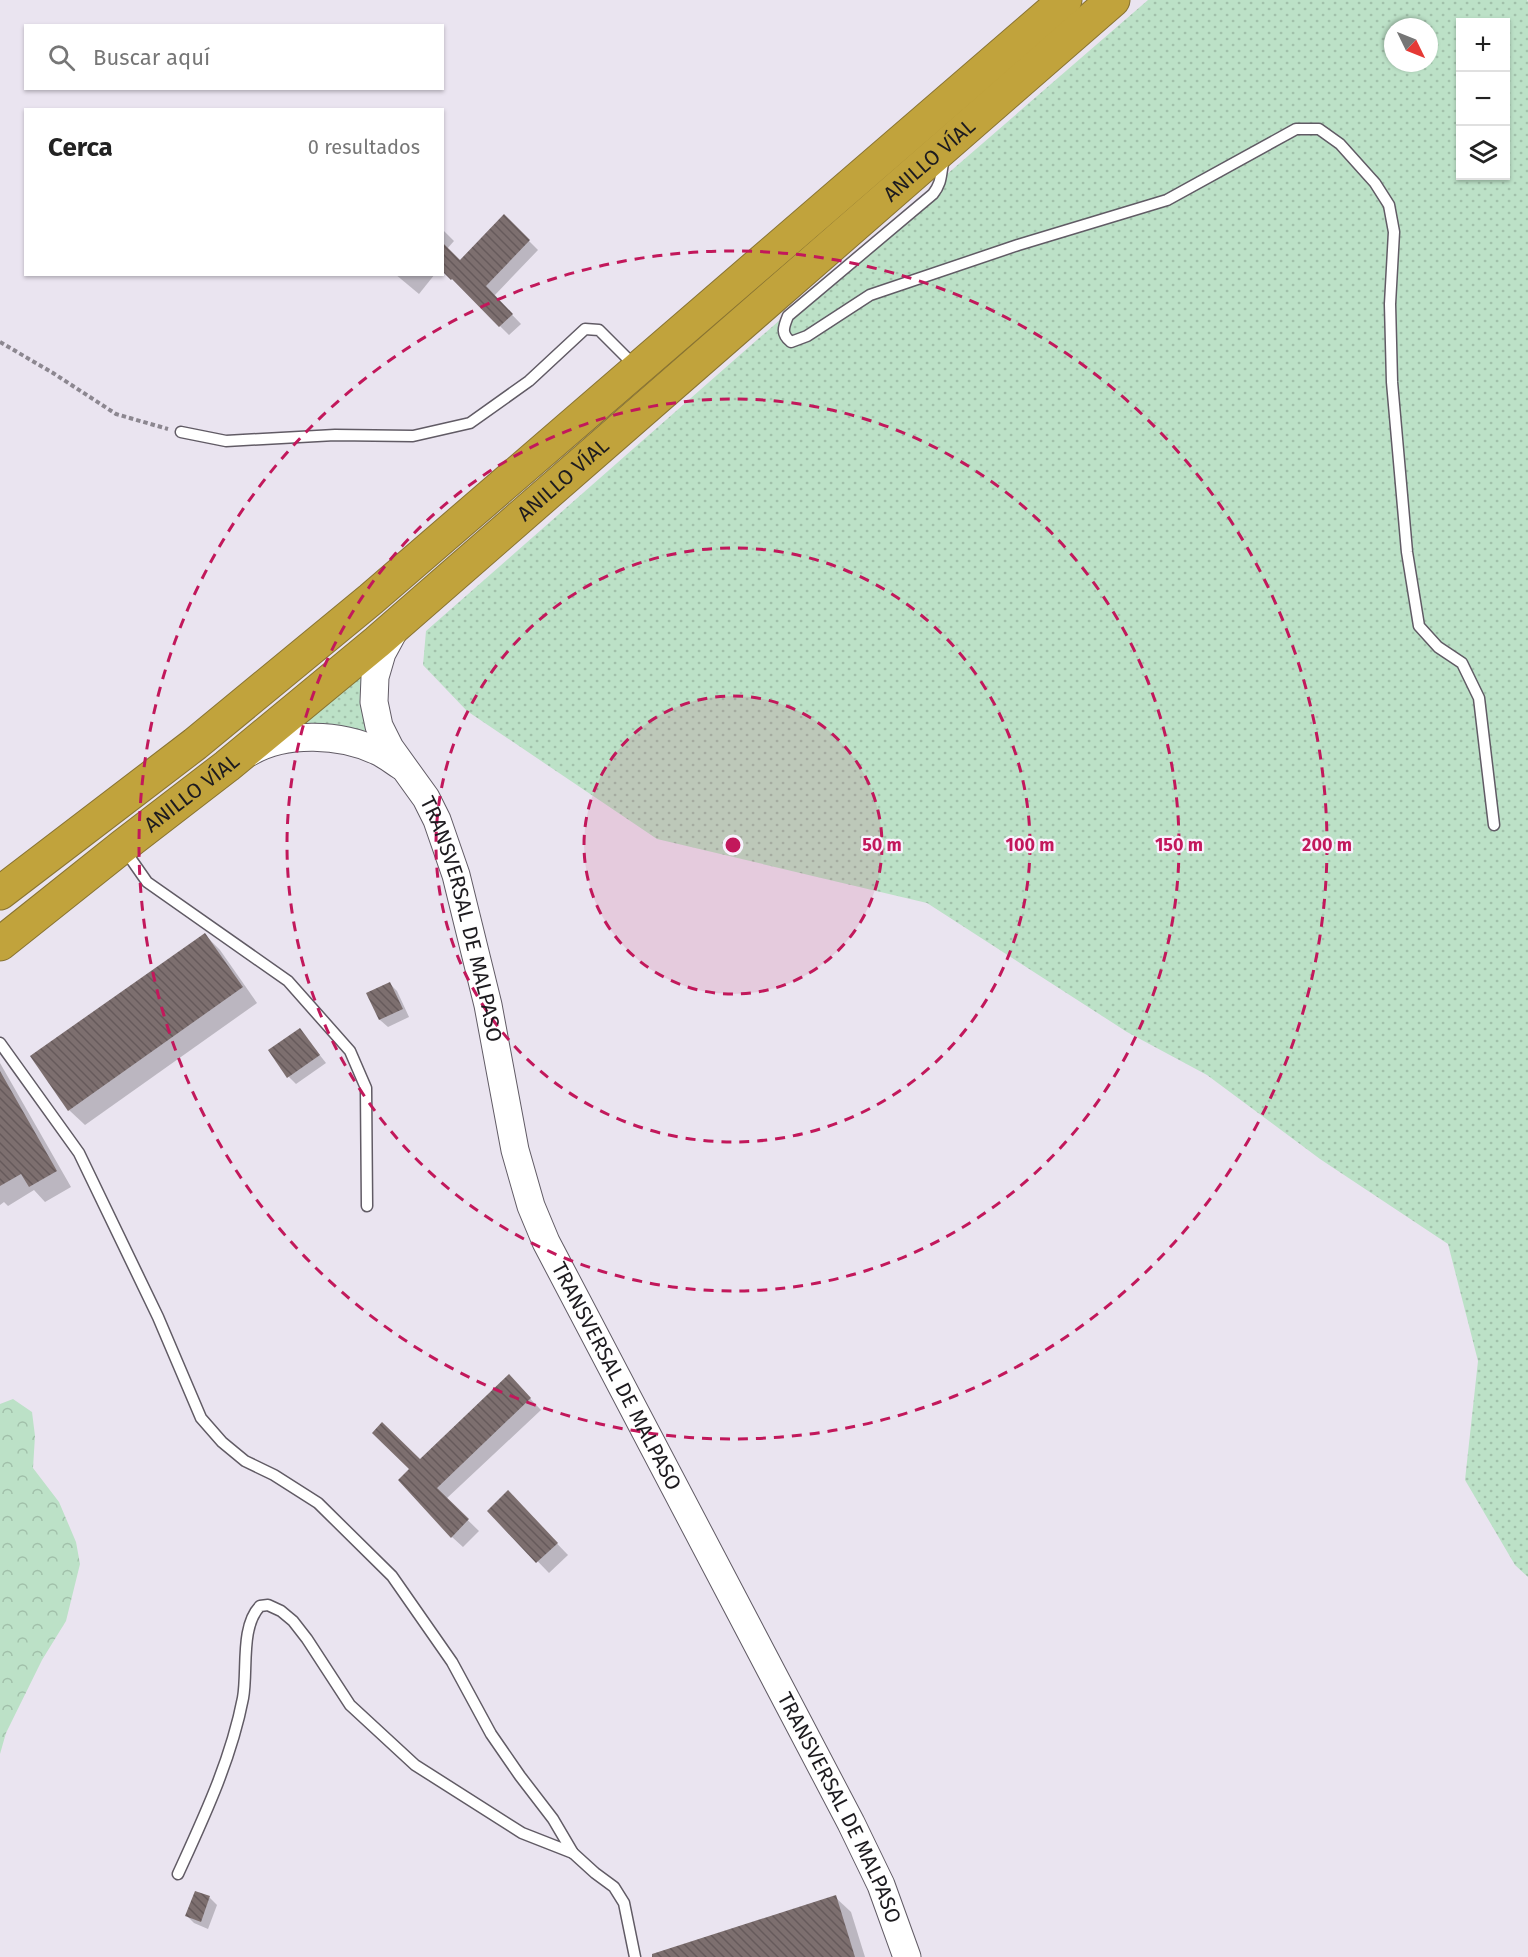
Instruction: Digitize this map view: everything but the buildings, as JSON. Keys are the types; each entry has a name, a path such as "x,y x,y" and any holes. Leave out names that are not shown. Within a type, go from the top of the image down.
{"highway":[{"name":"ANILLO VÍAL","path":"0,893 195,744 345,621 1065,0"},
{"name":"ANILLO VÍAL","path":"0,944 227,766 377,642 1113,0"}],"main road":[{"name":"TRANSVERSAL DE MALPASO","path":"399,622 382,653 375,677 374,702 379,726 390,748 426,798 437,820 456,875 488,1005 515,1150 531,1206 546,1242 851,1823 880,1886 906,1957"},
{"name":"TRANSVERSAL DE MALPASO","path":"227,766 255,750 285,740 317,737 348,741 378,751 405,768"}],"lane":[{"path":"947,147 941,169 941,183 933,194 788,316 783,328 784,337 791,342 807,336 870,295 1018,244 1167,200 1296,129 1319,129 1340,144 1375,183 1389,205 1394,232 1390,304 1392,382 1407,552 1419,626 1438,647 1462,663 1479,698 1494,825"},
{"path":"181,432 226,441 334,435 413,436 470,423 529,381 585,329 599,330 638,369"},
{"path":"123,846 147,882 288,981 350,1051 366,1088 367,1206"},
{"path":"0,1043 79,1153 158,1317 201,1418 222,1442 245,1461 274,1475 318,1503 392,1576 452,1662 491,1734 553,1819 573,1853 614,1887 624,1903 636,1957"},
{"path":"178,1874 214,1796 231,1744 244,1690 245,1655 252,1616 260,1605 268,1605 281,1611 293,1621 307,1638 350,1705 415,1765 522,1833 573,1853"}],"path":[{"path":"0,342 116,414 181,432"}],"green space":[{"path":"1148,0 1527,0 1528,1577 1515,1565 1465,1480 1478,1361 1448,1244 1320,1159 1207,1075 1127,1032 927,903 657,839 467,711 423,665 426,631"},
{"path":"372,661 374,738 344,726 309,727 272,740"},
{"path":"13,1399 32,1412 35,1436 33,1468 59,1502 76,1542 80,1564 66,1621 42,1660 6,1733 0,1754 0,1404"}]}
